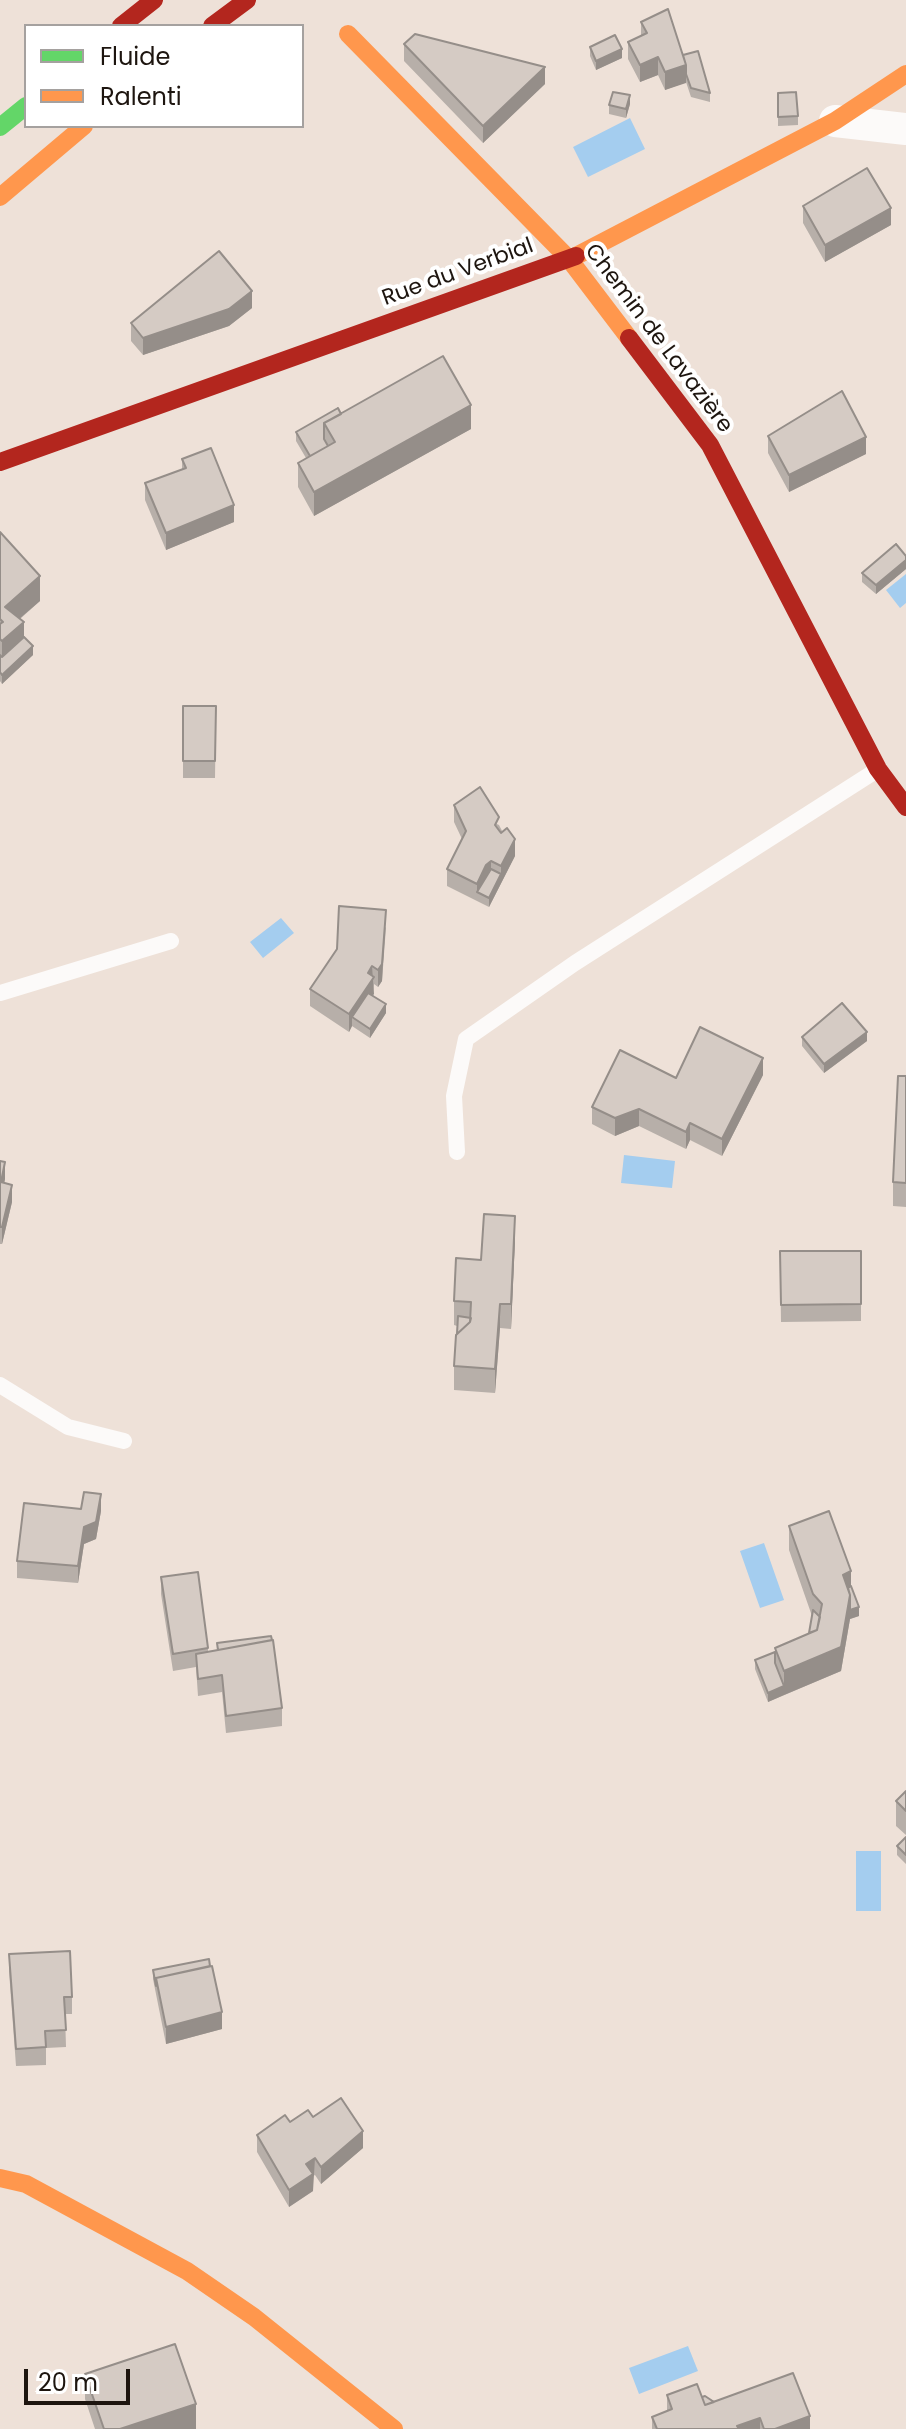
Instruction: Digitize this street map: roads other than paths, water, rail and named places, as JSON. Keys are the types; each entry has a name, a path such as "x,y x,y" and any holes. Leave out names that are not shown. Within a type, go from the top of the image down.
{"main road":[{"path":"124,24 154,0"},
{"path":"215,24 247,0"},
{"name":"Chemin de Lavazière","path":"348,34 569,259 710,445 878,769 906,807"},
{"name":"Rue du Verbial","path":"0,462 569,259 835,121 906,74"},
{"path":"0,127 24,108"},
{"path":"0,197 82,128"},
{"path":"0,2178 26,2184 187,2271 254,2317 394,2429"}],"street":[{"path":"835,121 906,129"}],"lane":[{"path":"457,1152 454,1096 466,1039 575,963 878,769"},
{"path":"0,993 171,941"},
{"path":"0,1385 68,1427 124,1441"}],"water":[{"path":"630,118 645,149 588,177 573,147"},
{"path":"906,574 906,603 900,608 886,590"},
{"path":"281,918 294,933 263,958 250,942"},
{"path":"624,1155 675,1161 672,1188 621,1183"},
{"path":"764,1543 784,1600 760,1608 740,1551"},
{"path":"856,1851 881,1851 881,1911 856,1911"},
{"path":"688,2346 698,2371 639,2394 629,2368"}]}
